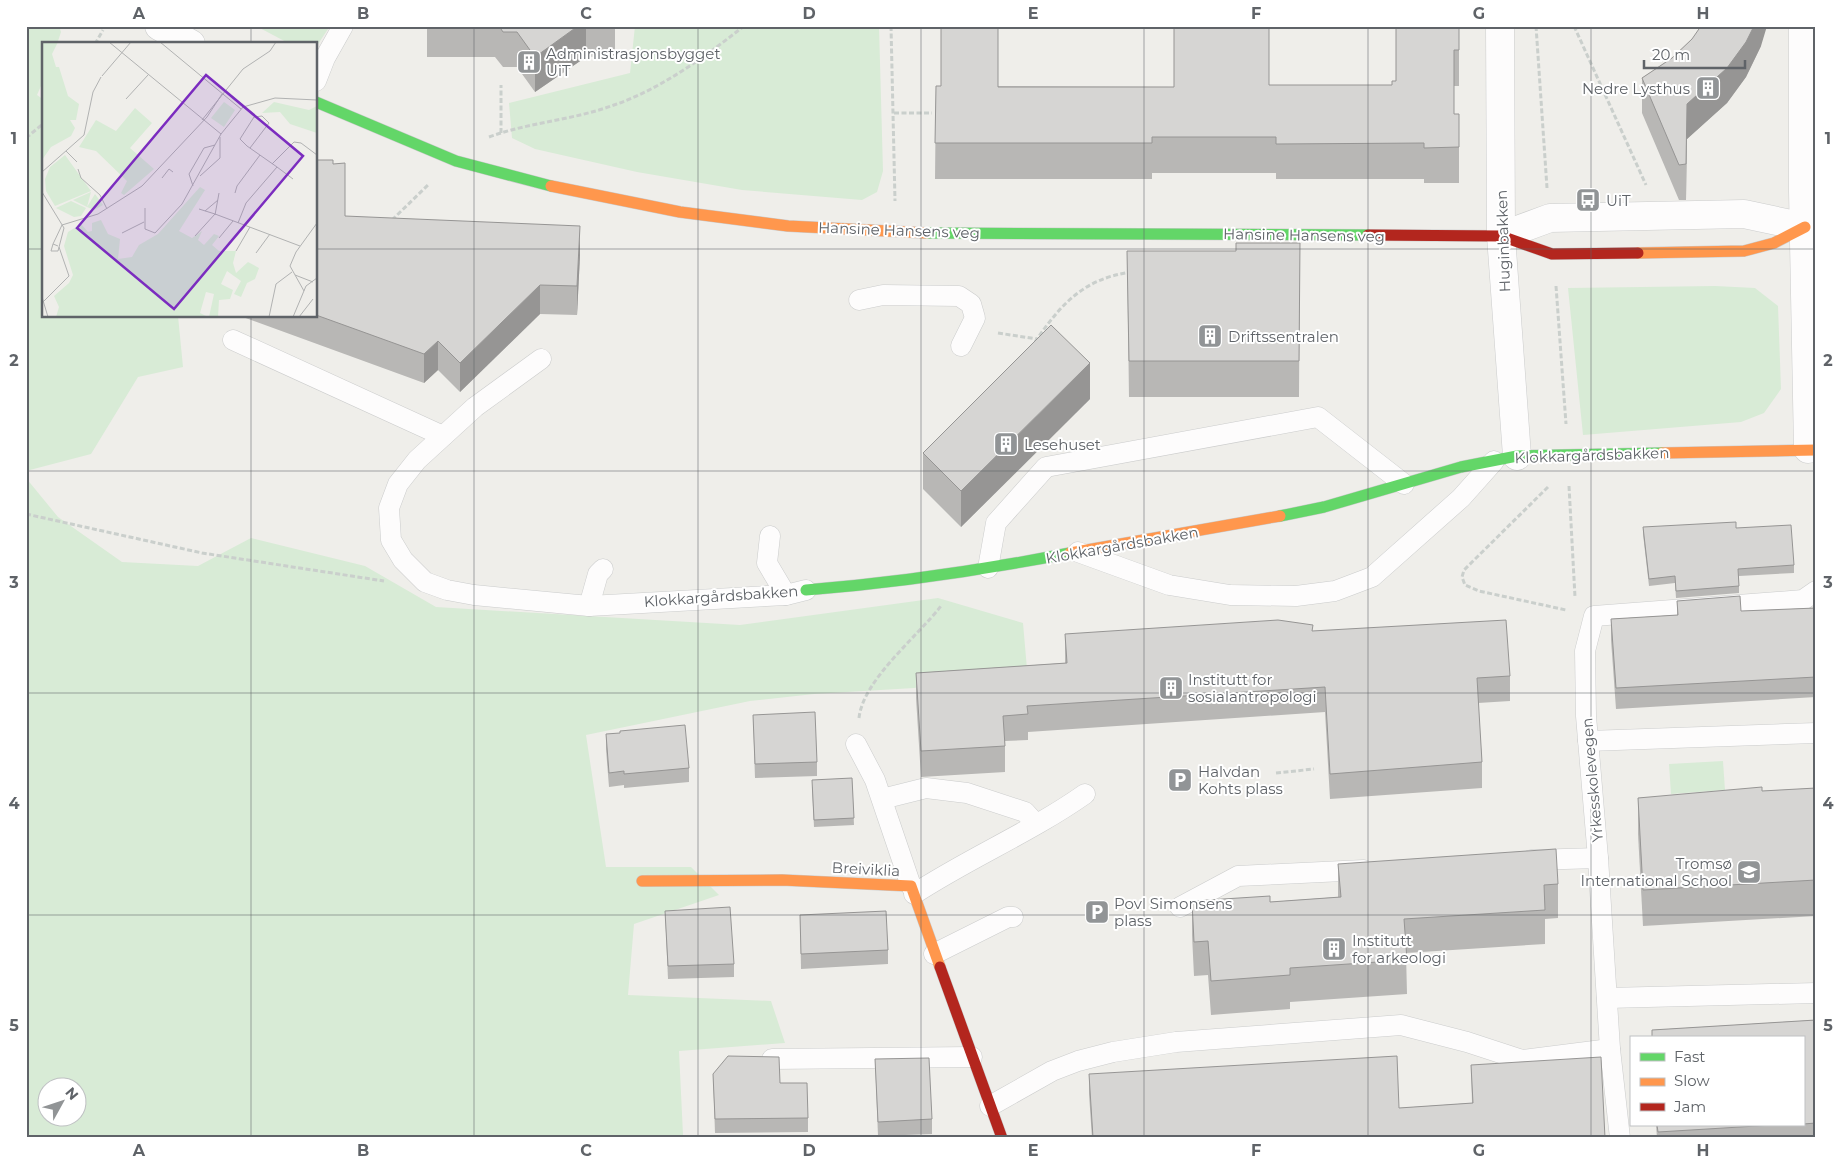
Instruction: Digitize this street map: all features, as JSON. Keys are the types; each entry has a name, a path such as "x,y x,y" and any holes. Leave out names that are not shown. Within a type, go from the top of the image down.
{"street":[{"path":"159,26 187,42"},
{"name":"Huginbakken","path":"1500,26 1500,236 1505,459"},
{"path":"1803,26 1810,228 1812,450"},
{"name":"Hansine Hansens veg","path":"318,103 456,161 540,184 680,212 797,226 894,233 1500,236 1552,254 1744,251 1774,243 1810,228"},
{"name":"Hansine Hansens veg","path":"1500,236 1550,218 1744,214 1810,228"},
{"name":"Klokkargårdsbakken","path":"806,590 846,587 988,568 1324,507 1460,467 1505,459 1812,450"},
{"name":"Breiviklia","path":"642,881 782,880 912,890 1002,1138"}],"lane":[{"path":"318,76 343,26"},
{"path":"859,300 883,295 959,296 971,304 975,318 961,346"},
{"path":"233,340 443,436"},
{"path":"425,582 404,560 391,540 389,508 398,484 417,460 476,407 541,359"},
{"path":"988,568 996,523 1046,467 1318,417 1404,484"},
{"path":"1078,552 1168,585 1230,595 1296,596 1335,591 1372,577 1505,459"},
{"path":"770,536 767,562 786,594"},
{"path":"589,606 598,574 603,569"},
{"name":"Klokkargårdsbakken","path":"425,582 447,590 474,595 589,606 786,594 806,590"},
{"path":"1594,616 1803,600 1816,591"},
{"name":"Yrkesskolevegen","path":"1594,616 1585,651 1588,741 1598,858 1610,1049 1620,1138"},
{"path":"1588,741 1816,733"},
{"path":"856,744 875,780 912,890 1036,824 1085,794"},
{"path":"882,799 926,788 967,793 1025,812 1036,824"},
{"path":"1508,861 1598,858"},
{"path":"1180,907 1238,876 1382,869"},
{"path":"934,954 1008,917 1013,917"},
{"path":"1607,998 1816,993"},
{"path":"990,1106 1052,1071 1078,1061 1114,1052 1176,1042 1401,1025 1467,1042 1522,1060 1610,1049"},
{"path":"772,1059 972,1057"}],"path":[{"path":"456,161 484,139 501,133 615,105 667,79 744,26"},
{"path":"891,26 895,207"},
{"path":"1536,26 1547,194"},
{"path":"1574,26 1648,191"},
{"path":"95,42 103,30"},
{"path":"501,133 502,85"},
{"path":"894,113 932,113"},
{"path":"26,138 42,126"},
{"path":"385,227 432,182"},
{"path":"1036,349 1037,339 1072,296 1099,280 1137,272"},
{"path":"1556,277 1566,425"},
{"path":"970,329 1037,339"},
{"path":"1569,482 1576,599"},
{"path":"1550,485 1477,556 1464,570 1462,578 1465,585 1479,591 1594,616"},
{"path":"26,514 202,553 389,582 425,582"},
{"path":"856,744 860,706 874,683 938,610 952,590 959,572"},
{"path":"1276,773 1314,769"}],"green space":[{"path":"26,26 59,26 61,32 58,42 42,42 42,84 37,95 42,99 42,318 178,318 183,367 138,377 91,454 26,471"},
{"path":"256,26 330,26 318,44 318,42 286,42"},
{"path":"635,26 879,26 883,171 877,192 862,200 742,190 637,172 535,149 512,138 509,103 630,73"},
{"path":"1715,286 1755,288 1778,306 1781,389 1764,413 1741,422 1583,435 1568,288"},
{"path":"26,478 58,517 122,562 198,566 251,538 365,566 436,607 740,625 938,598 1023,623 1027,669 914,688 814,694 750,701 586,735 606,867 691,867 719,895 634,924 628,995 771,1001 785,1043 679,1051 683,1135 685,1138 26,1138"},
{"path":"1723,761 1725,790 1671,794 1669,764"}],"building":[{"path":"499,26 578,26 535,57 517,32 503,32"},
{"path":"941,26 998,26 998,87 1174,87 1174,26 1269,26 1269,85 1392,85 1392,81 1396,81 1396,26 1459,26 1459,50 1454,50 1454,114 1459,114 1459,147 1424,148 1424,143 1276,144 1276,137 1152,137 1152,143 935,143 936,86 941,86"},
{"path":"1701,26 1754,26 1746,42 1727,68 1687,104 1686,164 1679,165 1642,78 1672,58 1692,39"},
{"path":"318,160 333,160 333,164 345,163 345,216 580,226 577,286 540,285 460,363 438,341 424,354 318,316"},
{"name":"Driftssentralen","path":"1236,243 1300,243 1299,361 1129,361 1127,251 1236,251"},
{"path":"1051,325 1090,363 961,491 923,453"},
{"path":"1736,522 1736,528 1791,525 1794,565 1738,569 1739,586 1676,591 1675,576 1649,579 1643,527"},
{"path":"1740,596 1741,611 1816,608 1816,677 1616,688 1611,619 1678,615 1677,601"},
{"path":"1278,620 1313,625 1312,631 1506,620 1510,676 1477,678 1482,762 1330,774 1325,687 1027,706 1028,714 1003,716 1005,746 921,751 916,673 1067,663 1065,634"},
{"path":"815,712 817,762 755,764 753,715"},
{"path":"685,725 689,768 624,774 624,771 609,773 606,734"},
{"path":"852,778 854,818 814,820 812,780"},
{"path":"1762,787 1762,791 1816,788 1816,880 1643,890 1638,798"},
{"path":"1556,849 1558,884 1544,885 1545,910 1404,919 1407,960 1290,968 1290,975 1211,981 1208,941 1194,942 1192,901 1270,896 1270,902 1341,897 1338,864"},
{"path":"730,907 734,964 668,966 665,911"},
{"path":"886,911 888,950 801,954 800,915"},
{"path":"1816,1020 1816,1123 1804,1124 1804,1036 1652,1036 1652,1030"},
{"path":"728,1056 779,1057 780,1083 807,1083 808,1118 715,1119 713,1074"},
{"path":"1397,1056 1399,1108 1473,1103 1471,1065 1601,1057 1605,1138 1093,1138 1089,1074"},
{"path":"929,1058 932,1119 878,1122 875,1059"},
{"path":"1657,1126 1757,1126 1658,1132"}],"traffic: fast":[{"path":"318,103 456,161 551,186"},
{"path":"927,233 1368,235"},
{"path":"1280,516 1324,507 1461,467 1517,456 1662,453"},
{"path":"806,590 938,575 1070,553"}],"traffic: slow":[{"path":"551,186 680,212 788,226 927,233"},
{"path":"1638,253 1744,251 1774,243 1805,227"},
{"path":"1662,453 1816,450"},
{"path":"1070,553 1280,516"},
{"path":"642,881 782,880 911,886 940,967"}],"traffic: jam":[{"path":"1368,235 1501,236 1552,254 1638,253"},
{"path":"940,967 1002,1138"}],"place":[{"name":"Administrasjonsbygget UiT","path":"529,62"},
{"name":"Nedre Lysthus","path":"1708,88"},
{"name":"UiT","path":"1588,200"},
{"name":"Driftssentralen","path":"1210,336"},
{"name":"Lesehuset","path":"1006,444"},
{"name":"Institutt for sosialantropologi","path":"1171,688"},
{"name":"Halvdan Kohts plass","path":"1180,780"},
{"name":"Tromsø International School","path":"1749,872"},
{"name":"Povl Simonsens plass","path":"1097,912"},
{"name":"Institutt for arkeologi","path":"1334,949"}]}
